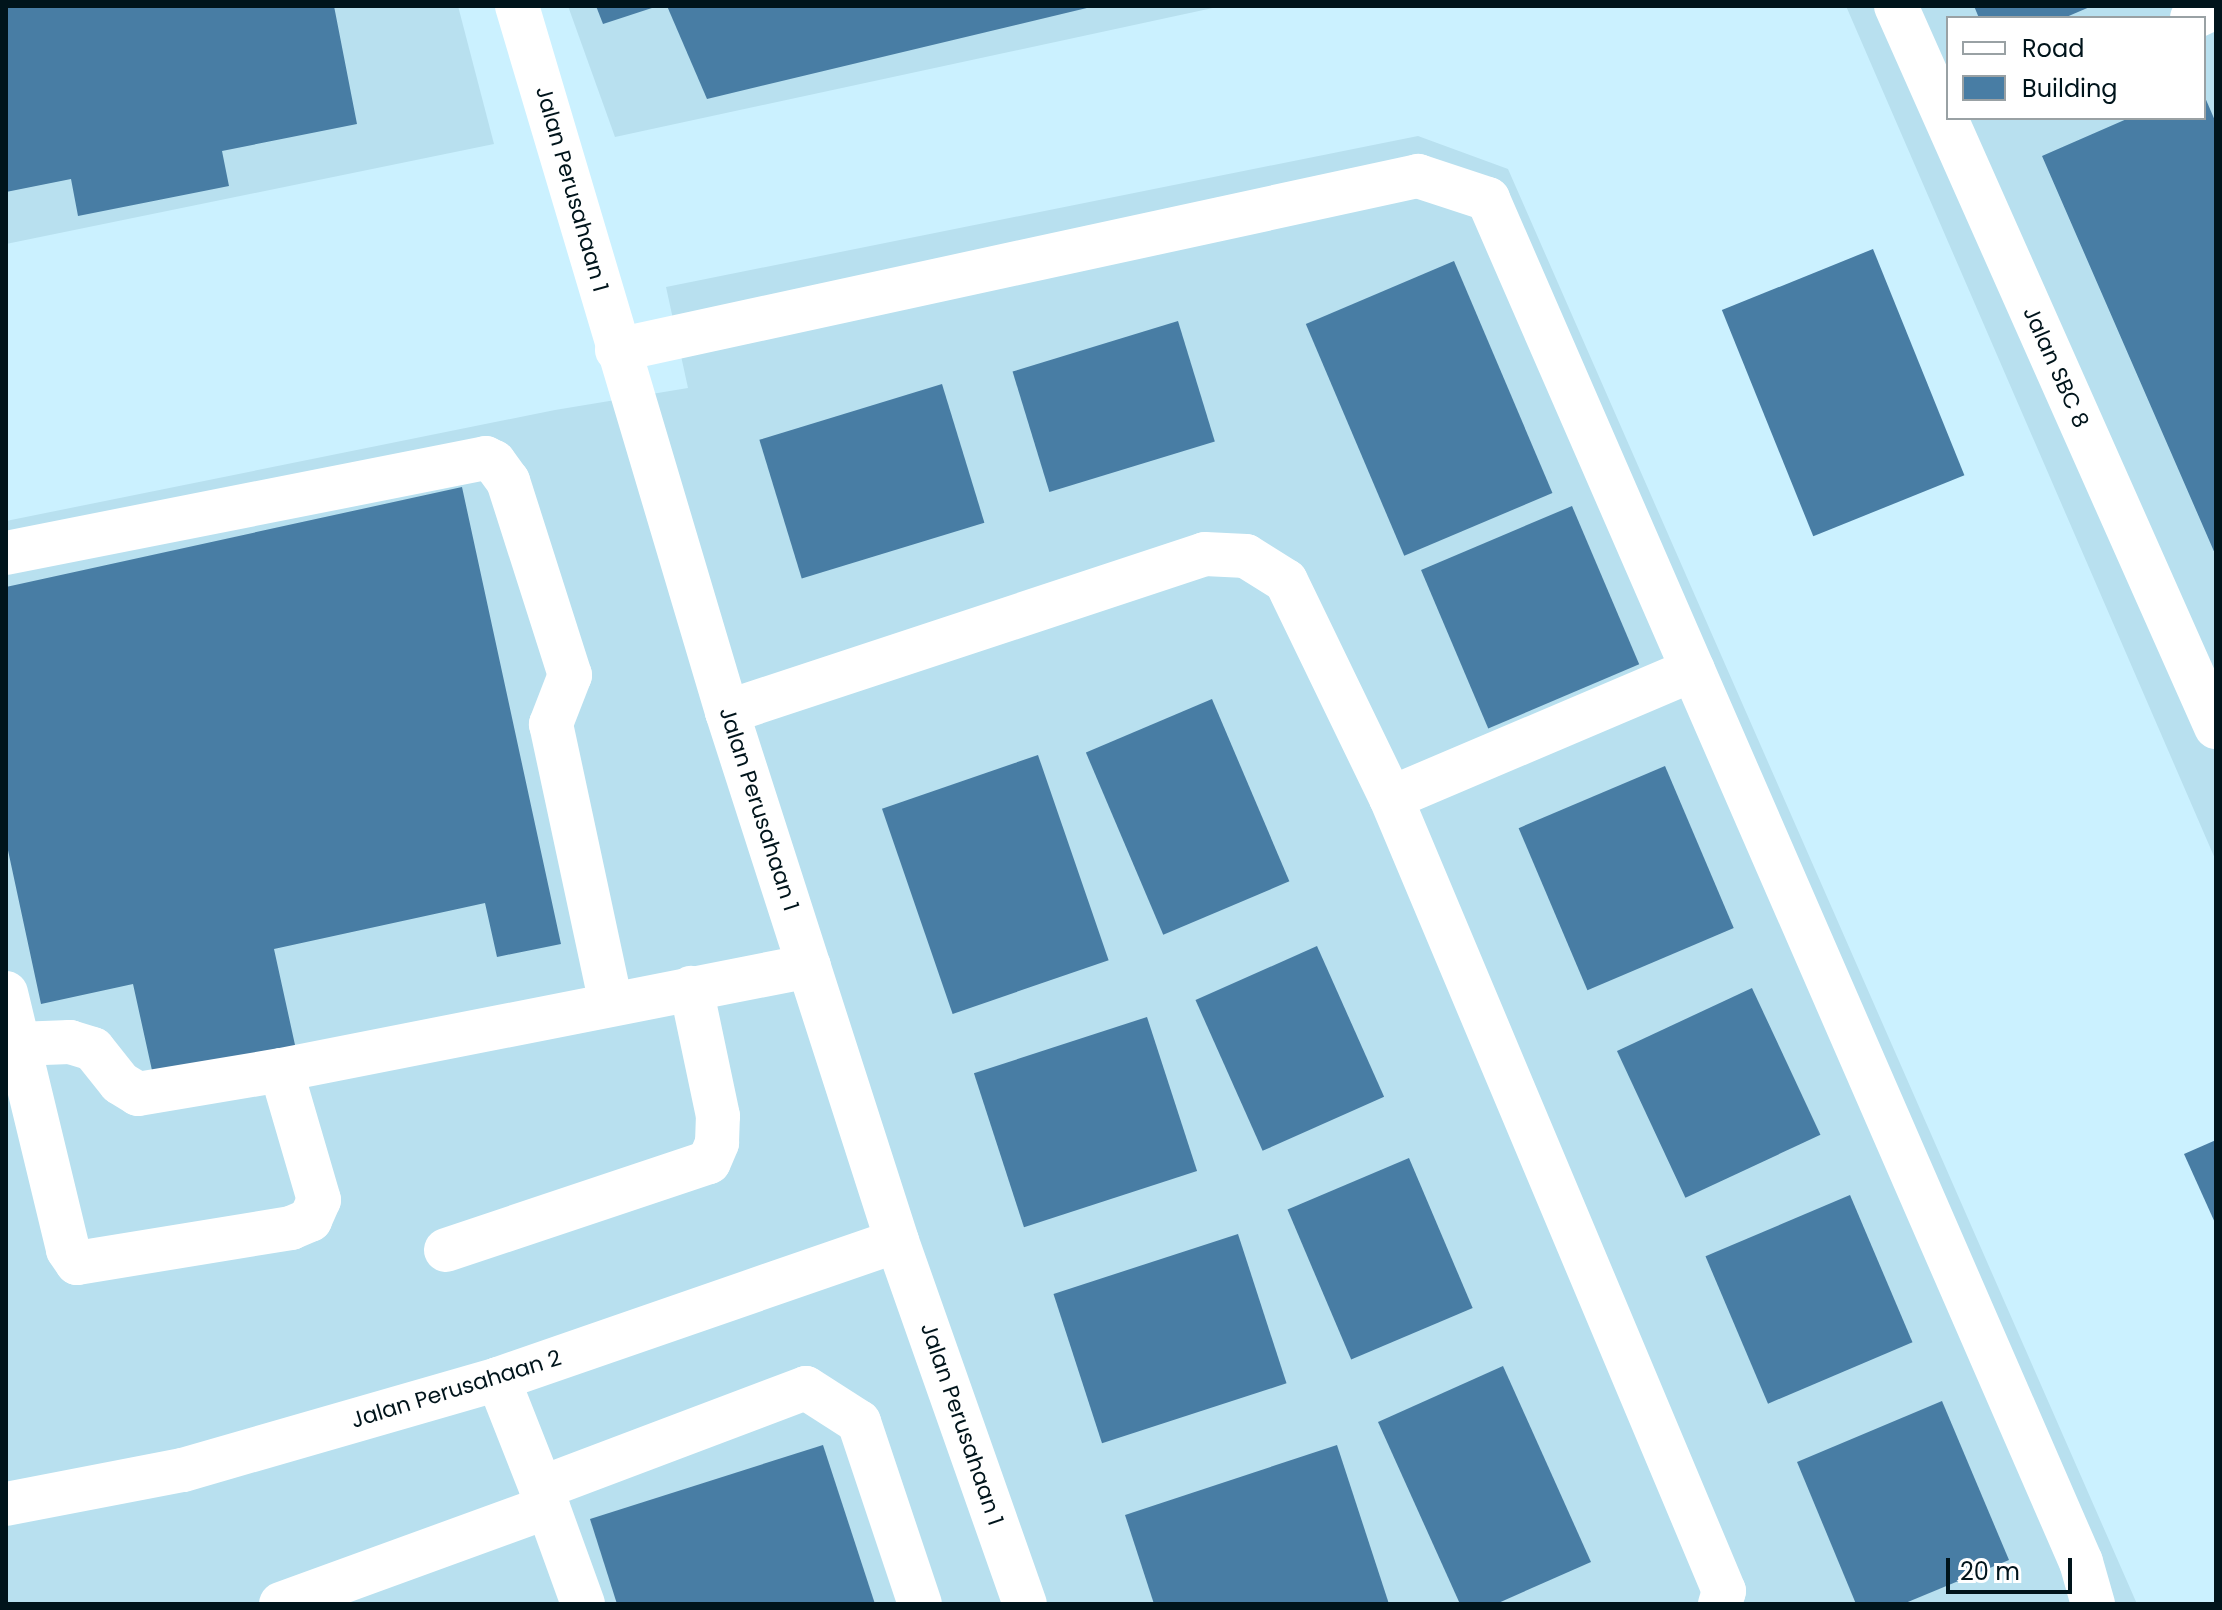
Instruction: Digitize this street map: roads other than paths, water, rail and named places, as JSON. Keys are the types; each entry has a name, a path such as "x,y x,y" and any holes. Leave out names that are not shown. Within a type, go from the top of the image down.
{"street":[{"name":"Jalan Perusahaan 1","path":"517,6 727,712 897,1241 1025,1604"},
{"name":"Jalan SBC 8","path":"1896,6 1946,101"},
{"name":"Jalan SBC 8","path":"1957,122 2216,727"},
{"path":"617,350 1418,176 1488,199 2081,1562 2093,1604"},
{"path":"6,553 486,458 494,462 508,481 570,675 551,724 611,1003"},
{"path":"727,712 1205,554 1246,556 1286,581 1391,798 1724,1591 1720,1604"},
{"path":"1391,798 1693,670"},
{"path":"17,1044 70,1042 93,1049 120,1083 138,1094 281,1070 809,966"},
{"path":"446,1250 709,1162 717,1143 718,1116 691,988"},
{"path":"6,993 68,1250 77,1263 291,1228 310,1220 319,1200 281,1070"},
{"name":"Jalan Perusahaan 2","path":"6,1504 183,1470 498,1379 897,1241"},
{"path":"498,1379 583,1604"},
{"path":"301,1601 806,1388 859,1422 920,1604"}]}
